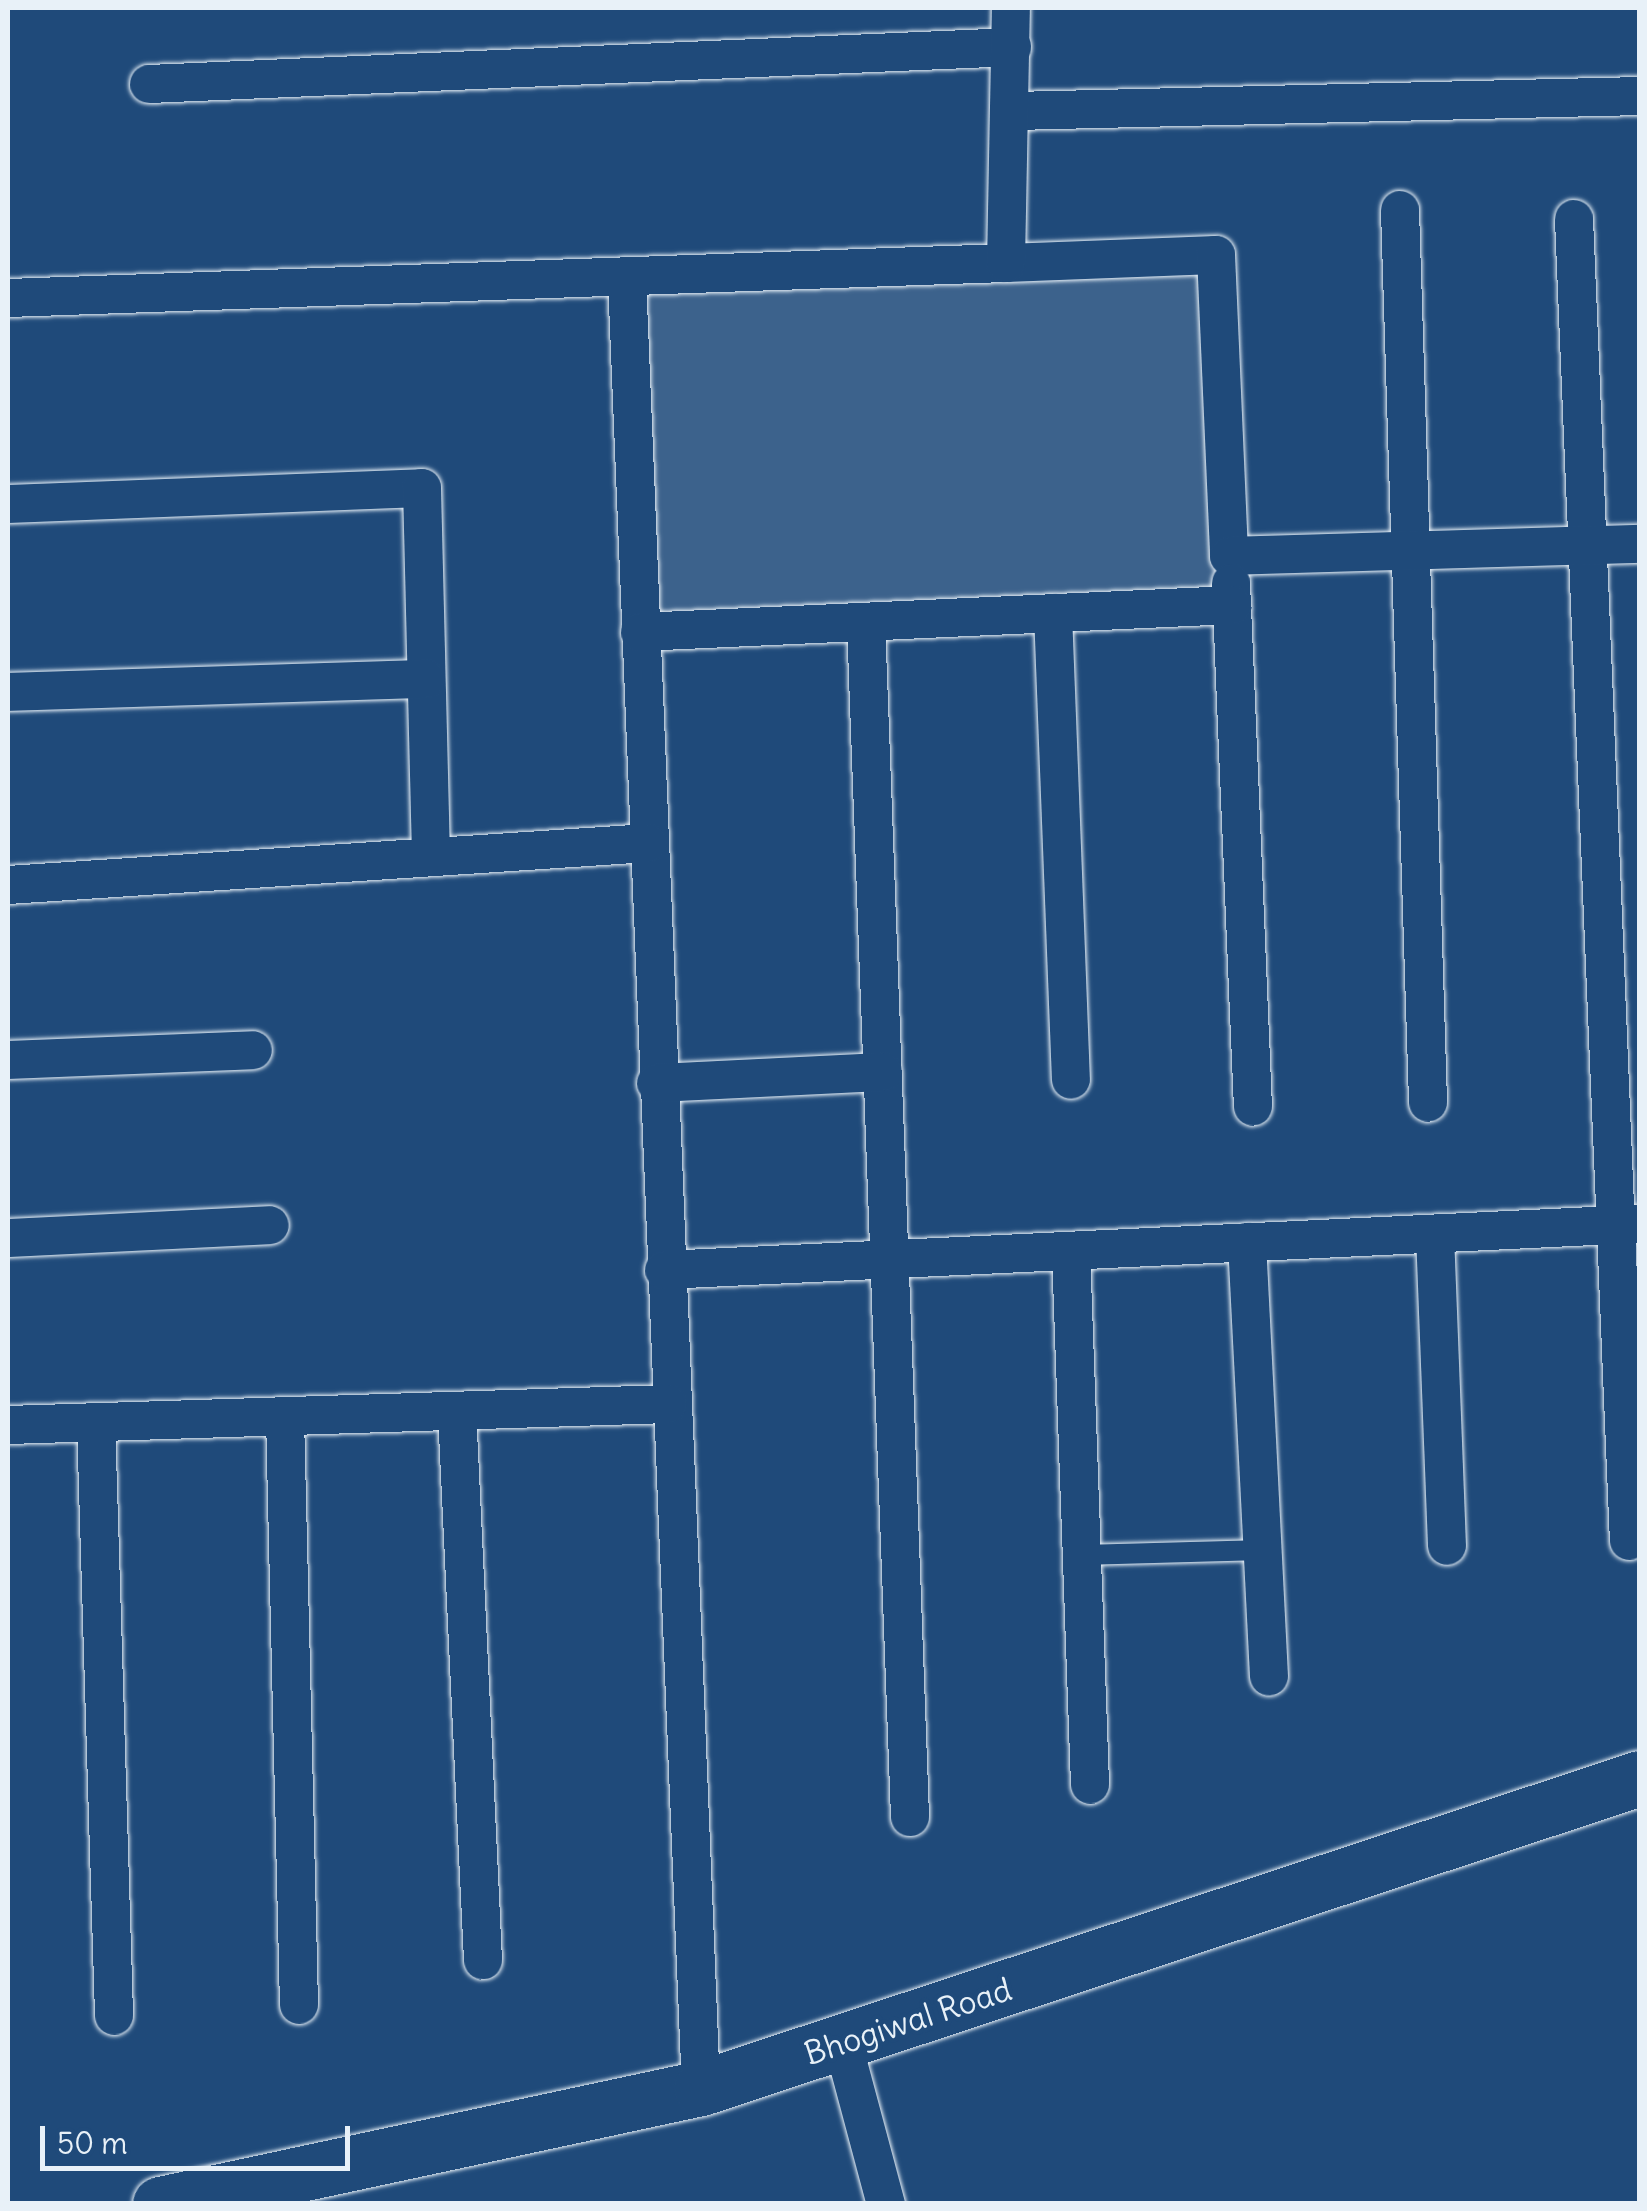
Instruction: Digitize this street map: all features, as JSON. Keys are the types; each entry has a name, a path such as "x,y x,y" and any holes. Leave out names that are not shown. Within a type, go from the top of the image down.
{"main road":[{"name":"Bhogiwal Road","path":"160,2204 701,2088 1640,1778"}],"street":[{"path":"1006,263 1014,111 1012,8"},
{"path":"148,84 1012,47"},
{"path":"1014,111 1640,96"},
{"path":"1400,210 1428,1104"},
{"path":"1574,218 1588,546 1627,1224 1629,1541"},
{"path":"8,298 1216,255 1253,1106"},
{"path":"627,278 668,1404 701,2088"},
{"path":"8,504 422,488 431,857"},
{"path":"1230,556 1640,544"},
{"path":"640,632 1232,605"},
{"path":"1053,613 1071,1080"},
{"path":"866,622 910,1816"},
{"path":"8,692 426,679"},
{"path":"8,884 648,843"},
{"path":"8,1060 253,1050"},
{"path":"656,1082 884,1072"},
{"path":"664,1270 1627,1224"},
{"path":"8,1238 270,1225"},
{"path":"1435,1234 1448,1546"},
{"path":"1247,1242 1269,1676"},
{"path":"1071,1251 1090,1786"},
{"path":"8,1425 668,1404"},
{"path":"457,1411 483,1960"},
{"path":"286,1416 299,2005"},
{"path":"96,1422 114,2016"},
{"path":"843,2044 886,2204"}],"lane":[{"path":"1082,1555 1263,1550"}],"shaded area":[{"path":"1216,255 1234,605 646,635 628,286"}]}
